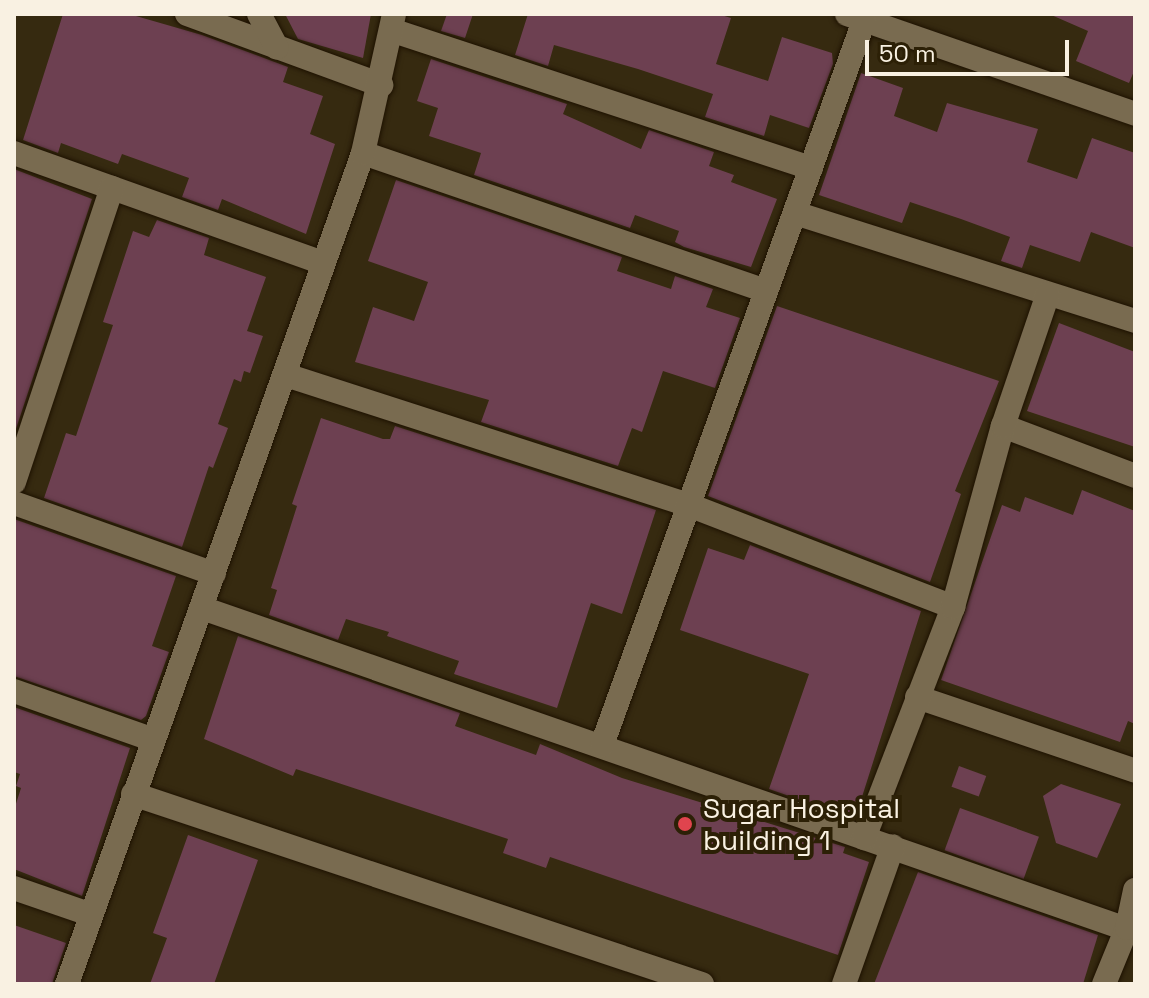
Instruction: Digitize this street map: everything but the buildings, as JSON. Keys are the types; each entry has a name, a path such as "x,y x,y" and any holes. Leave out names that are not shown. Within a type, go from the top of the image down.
{"street":[{"path":"187,14 381,85"},
{"path":"259,14 277,48"},
{"path":"602,745 811,168 855,18 907,24 1135,113"},
{"path":"67,984 151,739 202,608 363,153 394,22 811,168"},
{"path":"14,153 323,263"},
{"path":"363,153 766,291"},
{"path":"14,482 112,188"},
{"path":"795,213 1135,321"},
{"path":"864,838 953,607 1003,426 1048,294"},
{"path":"286,375 689,505 953,607"},
{"path":"1003,426 1135,476"},
{"path":"14,503 214,574"},
{"path":"202,608 1131,930"},
{"path":"14,691 151,739"},
{"path":"917,697 1135,771"},
{"path":"133,794 702,984"},
{"path":"844,984 893,846"},
{"path":"14,888 89,914"},
{"path":"1104,984 1131,930 1135,890"}],"place":[{"name":"Sugar Hospital building 1","path":"685,824"}]}
